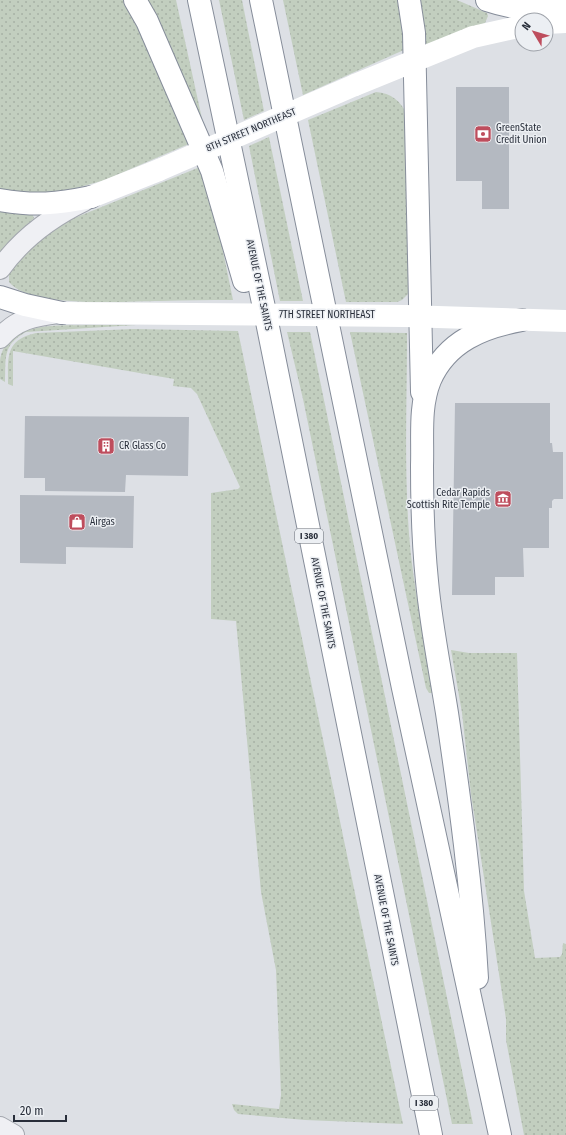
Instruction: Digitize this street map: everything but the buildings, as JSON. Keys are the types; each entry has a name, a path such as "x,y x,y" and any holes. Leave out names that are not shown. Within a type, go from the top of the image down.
{"main road":[{"path":"134,0 147,21 212,171 286,422"},
{"name":"AVENUE OF THE SAINTS","path":"198,0 286,422 431,1135"},
{"path":"261,0 405,696 500,1135"},
{"path":"409,0 414,33 413,316 423,410 422,503 425,563 469,872 475,939 480,1043"},
{"path":"487,0 528,10 566,10"},
{"path":"554,23 566,22"},
{"name":"8TH STREET NORTHEAST","path":"91,197 159,170 414,60 473,37 514,28"},
{"path":"0,200 39,204 59,204 91,197"},
{"path":"0,297 25,305 62,313"},
{"name":"7TH STREET NORTHEAST","path":"62,313 413,316 566,321"},
{"path":"423,410 430,380 437,367 454,348 472,334 503,324 522,320"}],"street":[{"name":"8TH STREET NORTHEAST","path":"0,269 33,232 53,218 91,197"},
{"name":"7TH STREET NORTHEAST","path":"0,338 15,324 25,319 62,313"},
{"path":"0,1127 14,1135"}],"green space":[{"path":"0,0 125,0 131,7 191,143 105,180 55,194 0,191"},
{"path":"143,0 176,0 204,128"},
{"path":"219,0 242,0 264,111 244,120"},
{"path":"283,0 403,0 406,49 303,95"},
{"path":"416,0 457,0 487,13 488,16 485,23 427,44 424,43"},
{"path":"376,92 391,96 399,102 407,115 410,292 402,300 397,302 346,302 308,120"},
{"path":"269,137 303,301 280,301 249,146"},
{"path":"200,167 217,222 233,300 80,302 37,296 20,291 9,282 9,274 13,266 39,238 67,221"},
{"path":"0,208 32,213 34,218 0,255"},
{"path":"65,325 136,325 26,332 18,337 9,347 6,359 5,382 0,379 0,361 4,348 12,338 23,332 36,328"},
{"path":"134,329 238,331 403,1124 305,1120 238,1114 234,1110 232,1104 279,1109 281,1095 276,970 261,892 236,621 211,619 211,493 238,489 240,487 197,394 191,388 173,386 174,379 13,351 13,386 8,384 10,351 19,340 26,336 36,333"},
{"path":"287,332 310,332 473,1124 452,1124 303,399"},
{"path":"350,332 407,333 407,509 416,594 434,693 429,693 426,688"},
{"path":"451,650 469,653 517,653 524,891 535,958 560,957 562,954 563,943 566,944 566,1135 524,1135 506,1040 506,1019 471,794 462,713"}],"place":[{"name":"GreenState Credit Union","path":"483,134"},
{"name":"CR Glass Co","path":"106,446"},
{"name":"Cedar Rapids Scottish Rite Temple","path":"503,499"},
{"name":"Airgas","path":"77,522"}]}
